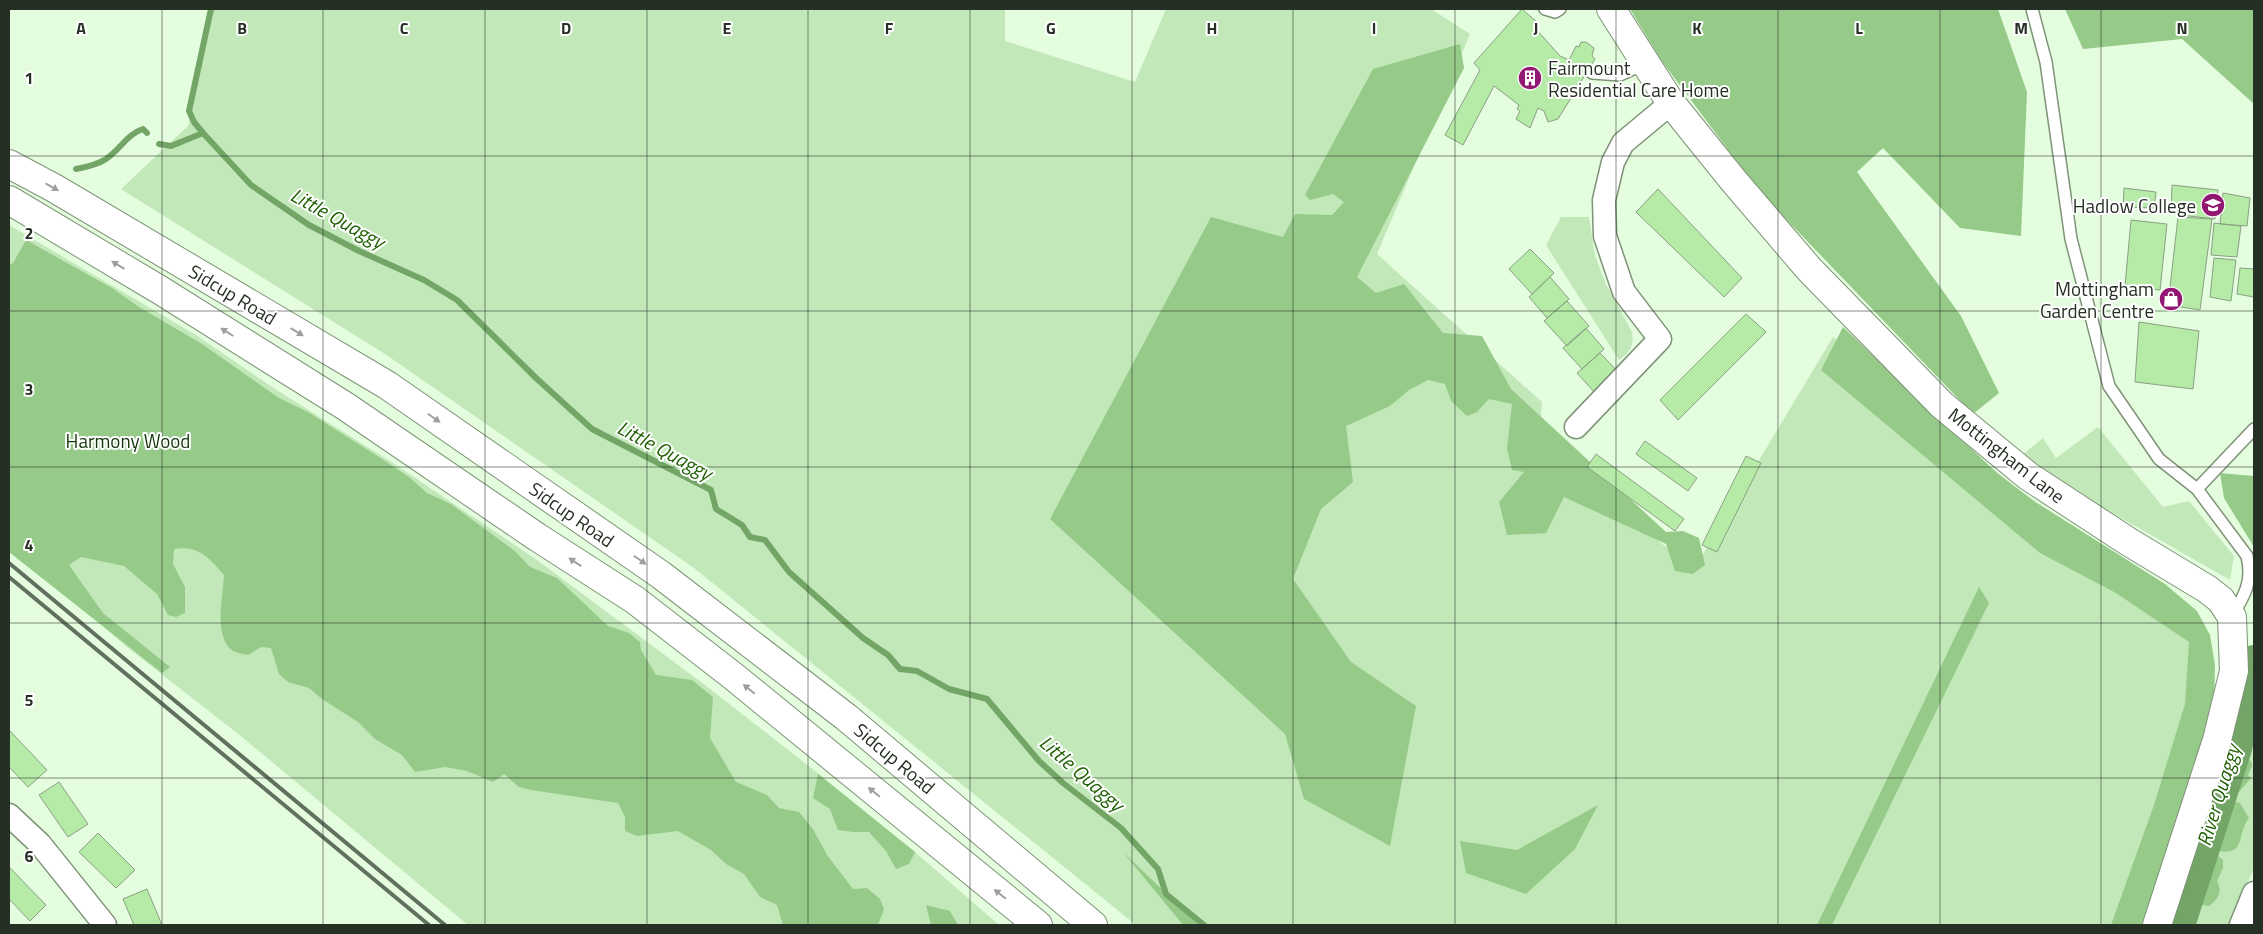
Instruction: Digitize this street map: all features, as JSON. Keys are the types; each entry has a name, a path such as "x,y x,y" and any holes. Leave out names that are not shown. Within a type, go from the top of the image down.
{"main road":[{"name":"Mottingham Lane","path":"1611,9 1644,64 1671,103 1733,180 1809,269 1942,405 2028,476 2128,542 2207,589 2243,617"},
{"name":"Sidcup Road","path":"9,164 54,188 387,386 661,575 846,717 1093,925"},
{"name":"Sidcup Road","path":"9,200 160,290 345,406 537,537 635,600 733,676 1038,925"},
{"path":"2157,925 2216,747 2234,671 2243,617"}],"street":[{"path":"1576,427 1660,339 1624,292 1605,236 1604,200 1614,162 1623,143 1671,103"},
{"path":"9,816 40,844 105,925"},
{"path":"2241,925 2254,893"}],"lane":[{"path":"1545,9 1555,12 1560,9"},
{"path":"2032,9 2046,62 2071,239 2109,386 2159,459 2197,489 2247,556 2249,567 2248,586 2243,617"},
{"path":"1592,72 1620,75 1644,64"},
{"path":"2197,489 2254,429"}],"green space":[{"path":"213,9 1005,9 1005,41 1135,82 1166,9 1431,9 1470,34 1377,254 1542,402 1539,447 1694,569 1833,337 2201,641 2135,925 1136,925 694,568 385,354 121,189 188,126"},
{"path":"1630,9 1998,9 2027,92 2021,236 1960,228 1883,148 1857,172 1961,316 1999,393 1973,414 1759,191 1661,60"},
{"path":"2065,9 2254,9 2254,104 2182,39 2083,49"},
{"path":"1460,44 1464,68 1357,277 1376,293 1404,284 1443,333 1482,336 1511,389 1666,532 1683,531 1699,538 1705,565 1693,574 1675,571 1666,544 1564,497 1546,533 1507,535 1499,502 1524,472 1512,470 1507,449 1512,404 1489,399 1477,412 1467,416 1451,401 1445,384 1428,380 1409,390 1390,406 1346,426 1353,482 1321,509 1293,579 1351,662 1416,706 1390,846 1304,799 1285,734 1050,519 1211,217 1283,237 1295,214 1332,215 1344,202 1333,194 1310,200 1305,195 1373,69"},
{"path":"1561,217 1589,217 1595,256 1606,284 1632,332 1631,348 1619,360 1546,245"},
{"name":"Harmony Wood","path":"9,225 196,335 275,389 393,463 537,560 705,685 824,778 915,852 999,925 468,925 242,737 127,647 77,604 9,552"},
{"name":"Harmony Wood","path":"26,240 112,288 139,307 202,344 279,398 308,412 379,457 409,477 427,493 451,504 516,552 530,567 557,578 608,626 629,633 640,642 641,650 656,675 692,680 713,697 710,738 736,782 767,795 779,808 799,812 813,829 827,855 853,889 867,888 880,899 884,909 878,925 783,925 777,905 760,897 744,874 726,864 711,850 678,831 637,836 625,831 625,817 618,803 519,787 504,774 493,782 467,771 445,767 415,772 402,755 375,739 358,722 322,699 309,688 288,682 279,674 271,648 261,647 248,655 233,651 227,645 221,627 224,575 208,558 197,551 183,548 174,549 173,564 185,587 185,613 176,617 168,615 157,594 124,566 81,557 69,565 103,613 170,667 162,673 9,552 9,265 13,263"},
{"path":"1843,327 1997,473 2034,501 2165,584 2197,611 2210,635 2215,665 2214,705 2200,764 2141,925 2111,925 2154,805 2185,704 2189,642 2116,593 2040,553 1821,370"},
{"path":"2098,427 2163,507 2189,501 2234,556 2230,580 2051,478 2022,455 2043,438 2056,458"},
{"path":"2220,473 2254,476 2254,547 2224,498"},
{"path":"1979,587 1989,603 1832,925 1817,925"},
{"path":"2254,645 2254,867 2233,921 2227,925 2173,925 2231,746"},
{"path":"2254,645 2254,702 2250,705 2253,712 2248,716 2254,722 2254,730 2251,735 2243,736 2240,743 2240,749 2245,751 2247,757 2245,759 2251,761 2252,766 2248,775 2251,778 2238,793 2233,792 2225,799 2240,803 2249,818 2237,847 2227,852 2218,851 2205,828 2231,746"},
{"path":"818,774 915,852 909,864 896,869 886,851 869,832 838,830 830,809 813,798"},
{"path":"1598,805 1575,849 1526,894 1466,873 1460,841 1517,850"},
{"path":"2200,851 2208,852 2209,858 2218,856 2223,860 2223,868 2217,881 2220,889 2219,895 2209,906 2201,904 2194,899 2188,892 2186,884 2194,860"},
{"path":"1123,852 1199,925 1183,925"},
{"path":"926,905 950,911 958,925 931,925"}],"building":[{"name":"Fairmount Residential Care Home","path":"1522,9 1539,24 1535,28 1560,56 1569,60 1576,46 1579,47 1581,42 1586,42 1594,48 1592,56 1595,59 1558,119 1548,122 1544,111 1538,108 1530,128 1516,119 1520,111 1517,109 1519,105 1494,86 1463,145 1445,135 1480,70 1474,63"},
{"path":"2172,185 2218,190 2215,219 2171,214"},
{"path":"2124,188 2156,192 2154,208 2123,207"},
{"path":"1658,189 1742,278 1724,297 1636,212"},
{"path":"2223,193 2250,198 2247,226 2220,224"},
{"path":"2178,217 2212,219 2200,310 2168,305"},
{"path":"2131,220 2167,224 2160,290 2125,286"},
{"path":"2214,223 2241,226 2237,257 2211,255"},
{"path":"1530,249 1554,273 1532,294 1509,269"},
{"path":"2214,258 2236,260 2231,301 2210,297"},
{"path":"2240,268 2254,269 2254,297 2237,294"},
{"path":"1550,277 1569,299 1547,318 1529,297"},
{"path":"1567,301 1589,326 1567,346 1544,321"},
{"path":"1746,314 1766,332 1678,420 1660,400"},
{"path":"2139,322 2199,331 2193,389 2135,382"},
{"path":"1586,328 1604,349 1582,369 1563,348"},
{"path":"1600,353 1620,374 1597,395 1577,373"},
{"path":"1645,441 1697,478 1688,491 1636,454"},
{"path":"1596,454 1684,519 1675,531 1587,467"},
{"path":"1746,456 1761,463 1717,552 1702,545"},
{"path":"9,730 47,770 28,787 9,767"},
{"path":"59,782 88,824 68,837 39,795"},
{"path":"98,833 135,870 116,888 79,852"},
{"path":"9,867 46,905 30,921 9,899"},
{"path":"147,889 162,925 134,925 123,899"}],"waterway":[{"path":"203,133 194,122 189,111 211,9"},
{"name":"Little Quaggy","path":"76,169 88,167 106,159 137,131 143,129 147,133"},
{"name":"Little Quaggy","path":"159,144 171,146 203,133 251,185 309,225 359,251 424,280 457,300 536,378 592,429 711,490 716,509 742,525 750,537 765,540 789,572 863,638 888,655 900,669 917,671 949,689 987,699 1039,761 1063,783 1121,828 1158,869 1166,894 1204,925"},
{"name":"River Quaggy","path":"2177,925 2234,748 2254,663"}],"railway":[{"path":"9,563 445,925"},
{"path":"9,577 429,925"}],"place":[{"name":"Fairmount Residential Care Home","path":"1530,78"},
{"name":"Hadlow College","path":"2213,205"},
{"name":"Mottingham Garden Centre","path":"2171,299"}]}
